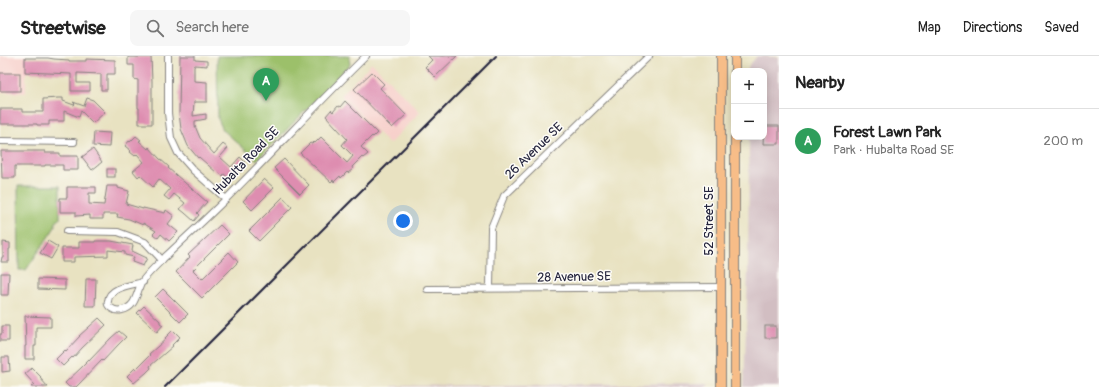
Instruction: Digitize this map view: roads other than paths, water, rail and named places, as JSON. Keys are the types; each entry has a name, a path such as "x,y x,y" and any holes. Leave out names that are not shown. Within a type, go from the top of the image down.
{"main road":[{"path":"735,56 735,68"},
{"name":"52 Street SE","path":"720,58 721,387"},
{"name":"52 Street SE","path":"735,140 735,387"}],"street":[{"path":"168,56 168,113 171,138 178,153 194,172 226,199"},
{"name":"26 Avenue SE","path":"490,288 490,228 504,196 648,56"},
{"name":"Hubalta Road SE","path":"143,282 125,286 111,293 108,298 109,307 116,311 133,304 143,282 162,260 226,199 364,57"},
{"path":"0,142 74,142"},
{"path":"67,231 118,232 145,242 162,260"},
{"name":"28 Avenue SE","path":"428,289 721,287"}],"railway":[{"path":"165,387 496,56"}],"place":[{"name":"Forest Lawn Park","path":"266,101"}]}
